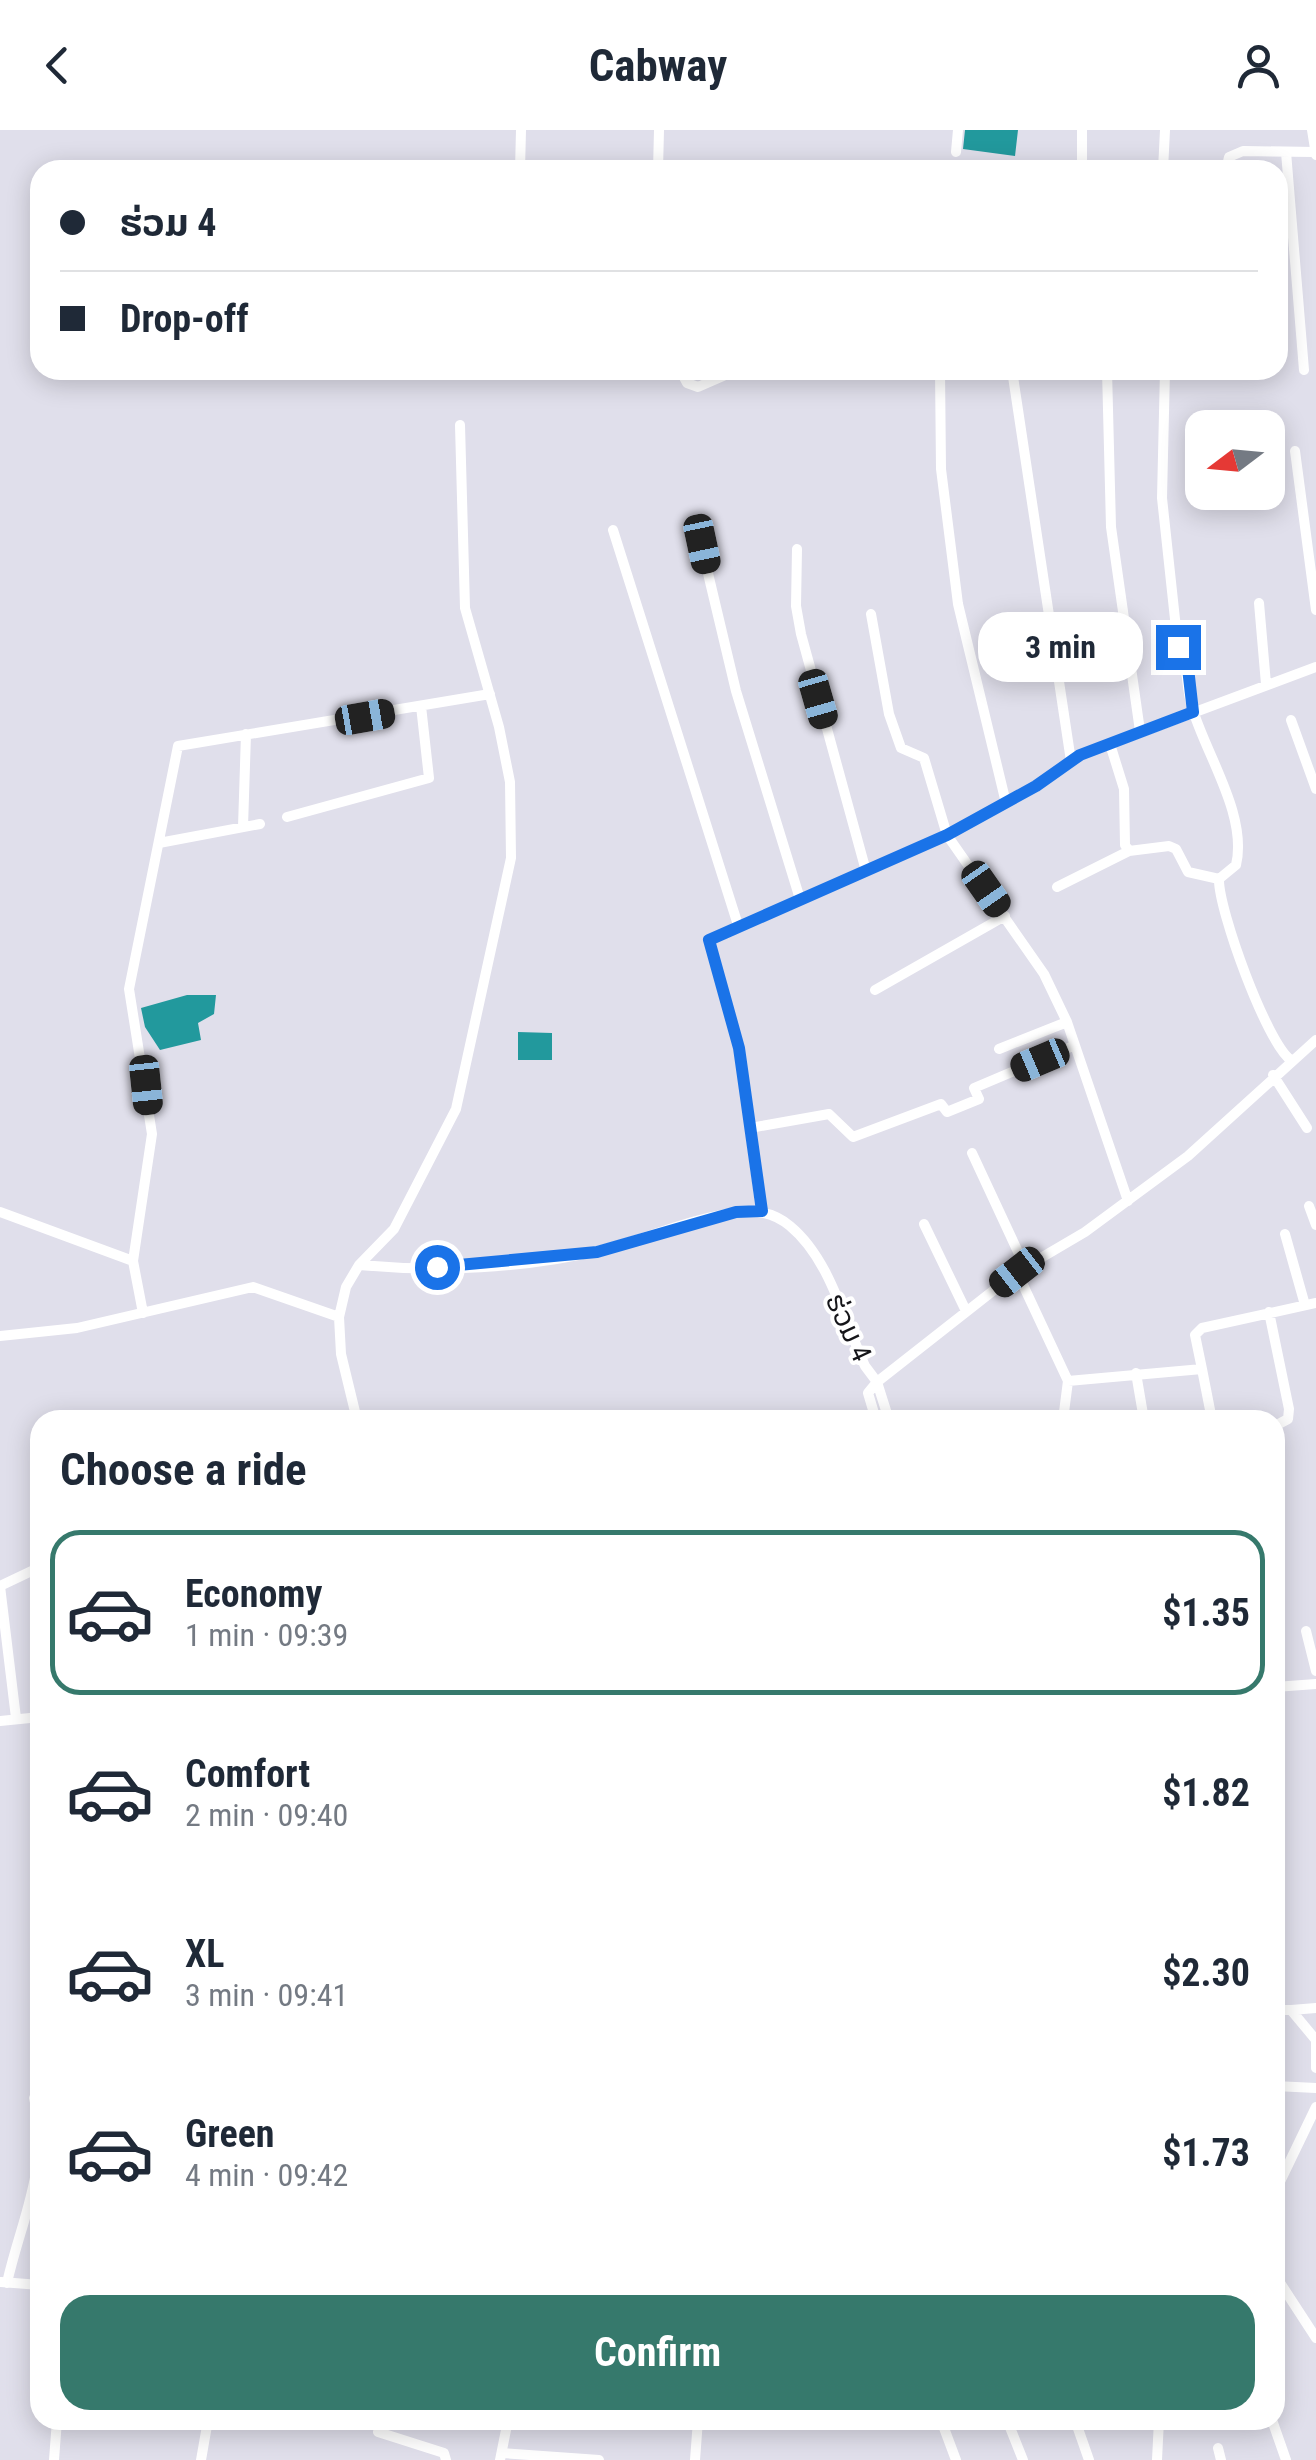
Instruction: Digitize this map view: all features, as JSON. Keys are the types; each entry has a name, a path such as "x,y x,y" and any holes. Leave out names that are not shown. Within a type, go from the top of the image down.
{"street":[{"path":"520,160 521,130"},
{"path":"658,160 659,130"},
{"path":"956,152 958,130"},
{"path":"1082,130 1082,160"},
{"path":"1164,160 1165,130"},
{"path":"1228,160 1236,153 1316,154 1312,130"},
{"path":"1286,152 1287,160"},
{"path":"1288,176 1304,370"},
{"path":"685,380 698,387 714,380"},
{"path":"940,380 941,469 958,604 1006,803"},
{"path":"1014,380 1071,761"},
{"path":"1107,380 1111,527 1140,732"},
{"path":"1057,887 1129,851 1169,846 1176,849 1188,872 1219,878 1236,865 1238,852 1216,760 1193,712 1188,668 1178,647 1162,498 1165,380"},
{"path":"354,1410 346,1383 339,1317 346,1287 358,1265 394,1229 456,1109 485,990 510,858 512,809 490,694 465,608 460,424"},
{"path":"1295,451 1316,610"},
{"path":"613,530 738,925"},
{"path":"702,544 736,690 800,900"},
{"path":"797,549 796,606 801,634 866,871"},
{"path":"1259,603 1266,684"},
{"path":"872,614 889,714 903,752 924,758 947,835 1044,974 1067,1022 1128,1201"},
{"path":"358,1265 437,1267 540,1260 597,1252 736,1212 762,1211 731,1012 708,950 714,935 947,835 1071,761 1316,666"},
{"path":"144,1313 133,1261 152,1134 130,990 178,746 490,694"},
{"path":"287,816 429,778 421,706"},
{"path":"1291,720 1316,789"},
{"path":"244,827 246,734"},
{"path":"1110,744 1124,790 1121,832 1129,851"},
{"path":"159,844 260,824"},
{"path":"1219,878 1242,962 1271,1036 1291,1060"},
{"path":"875,990 1005,916"},
{"path":"999,1048 1067,1022"},
{"name":"ຮ່ວມ 4","path":"762,1211 789,1224 815,1252 865,1366 877,1382 1021,1269 1128,1201 1188,1156 1316,1040"},
{"path":"750,1128 829,1114 853,1137 940,1104 947,1112 978,1099 974,1088 1073,1046"},
{"path":"1273,1075 1307,1128"},
{"path":"972,1153 1068,1381 1064,1410"},
{"path":"1309,1206 1316,1225"},
{"path":"0,1212 133,1261"},
{"path":"924,1224 966,1311"},
{"path":"1210,1410 1196,1331 1310,1304 1285,1234"},
{"path":"0,1336 76,1328 262,1287 339,1317"},
{"path":"1269,1312 1288,1408 1285,1421"},
{"path":"1068,1381 1202,1369"},
{"path":"1136,1374 1142,1410"},
{"path":"873,1410 868,1394 877,1382"},
{"path":"877,1382 886,1410"},
{"path":"16,1718 0,1586 30,1572"},
{"path":"1306,1631 1316,1671"},
{"path":"1285,1687 1316,1684"},
{"path":"0,1721 30,1717"},
{"path":"1285,2010 1316,2008"},
{"path":"1291,2010 1316,2040 1316,2068"},
{"path":"1285,2086 1316,2088"},
{"path":"1285,2171 1316,2107"},
{"path":"30,2203 3,2282 30,2284"},
{"path":"1285,2290 1316,2338"},
{"path":"54,2460 56,2430"},
{"path":"201,2460 206,2430"},
{"path":"506,2430 501,2456 599,2460"},
{"path":"695,2460 697,2430"},
{"path":"945,2430 956,2460"},
{"path":"1012,2430 1023,2460"},
{"path":"1078,2430 1089,2460"},
{"path":"1157,2460 1158,2430"},
{"path":"1276,2430 1286,2460"},
{"path":"378,2432 444,2453 446,2460"}],"water":[{"path":"965,130 1018,130 1015,156 963,149"},
{"path":"187,995 216,995 214,1014 198,1023 201,1040 160,1050 145,1027 141,1008"},
{"path":"518,1032 552,1033 552,1060 518,1060"}],"route":[{"path":"437,1267 597,1252 736,1212 762,1211 739,1048 731,1012 708,950 709,940 947,835 1036,786 1080,755 1193,712 1190,675 1178,647"}]}
